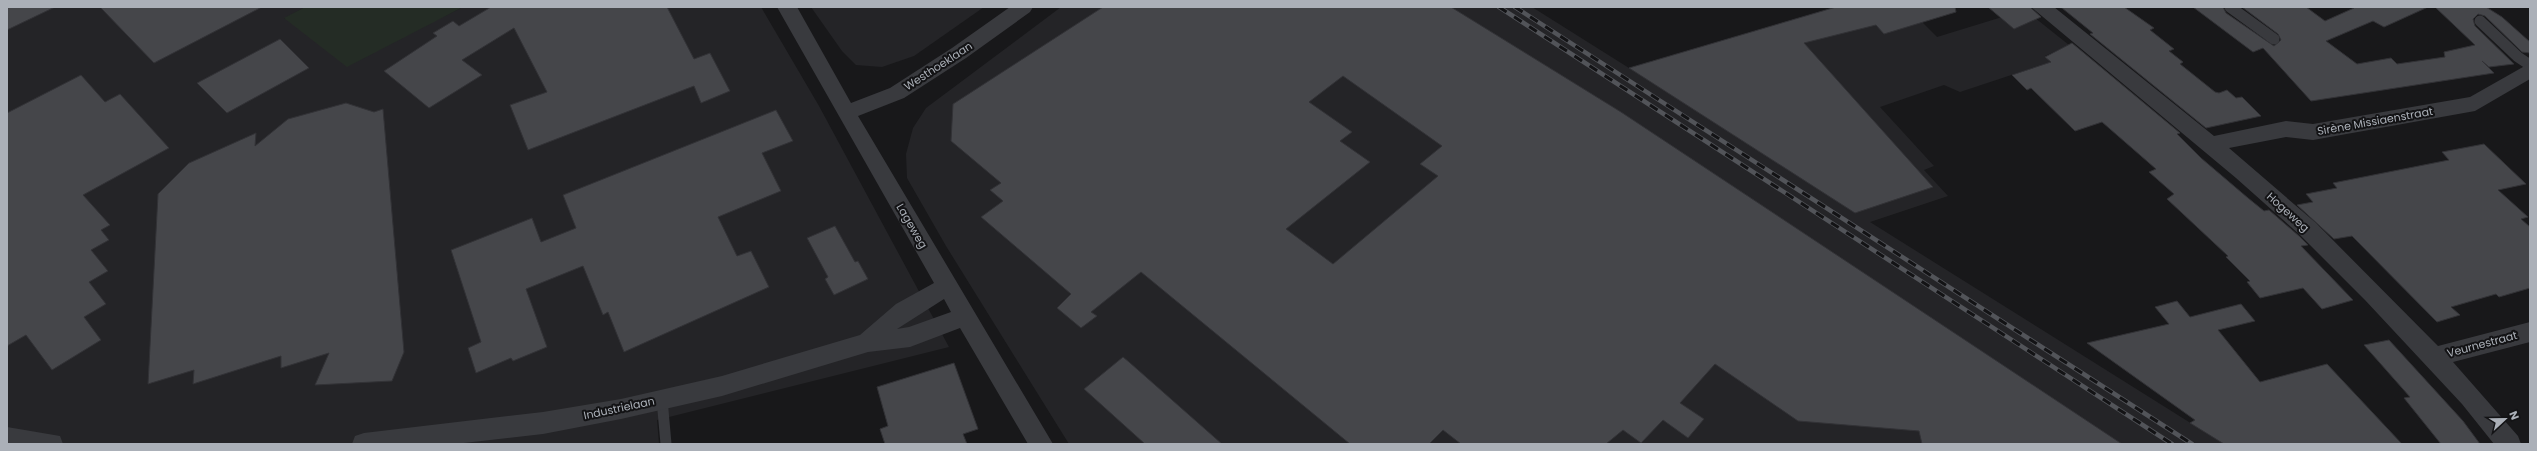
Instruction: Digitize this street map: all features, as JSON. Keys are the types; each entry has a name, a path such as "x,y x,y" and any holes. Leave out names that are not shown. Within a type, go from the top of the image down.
{"street":[{"name":"Lageweg","path":"786,7 947,287 1041,444"},
{"name":"Westhoeklaan","path":"846,113 897,93 959,53 1023,7"},
{"name":"Hogeweg","path":"2041,7 2212,147 2308,229 2434,357 2474,401 2509,444"},
{"name":"Sirène Missiaenstraat","path":"2212,147 2220,142 2286,129 2313,132 2475,104 2530,70"},
{"path":"868,342 883,326 905,309 947,287"},
{"name":"Industrielaan","path":"364,444 543,423 662,399 722,386 868,342 910,337 965,316"},
{"name":"Veurnestraat","path":"2434,357 2530,332"},
{"path":"7,438 51,444"}],"lane":[{"path":"2230,7 2274,40"},
{"path":"2480,21 2518,57 2530,65"},
{"path":"662,399 666,444"}],"shaded area":[{"path":"7,7 305,7 284,19 445,16 463,7 761,7 819,106 949,347 657,420 659,444 7,444"},
{"path":"305,7 463,7 347,67 284,18"},
{"path":"811,7 984,7 914,56 882,67 856,65 842,51"},
{"path":"1061,7 1532,7 1629,68 1836,7 1907,7 1937,37 2025,10 2069,45 2045,56 2051,62 1960,92 1944,85 1880,107 1934,166 1924,170 1948,196 1870,222 2224,444 1069,444 946,246 907,178 906,154 913,128 926,108"}],"building":[{"path":"7,7 55,7 7,30"},
{"path":"100,7 262,7 154,63"},
{"path":"491,7 667,7 694,59 710,53 730,91 701,103 694,86 528,150 510,105 547,92 514,28 462,60 482,75 429,108 384,71 437,36 433,33 453,21 459,26"},
{"path":"1103,7 1451,7 1621,112 2122,444 1922,444 1919,431 1798,421 1715,364 1680,403 1704,419 1688,438 1663,420 1641,443 1623,430 1606,444 1461,444 1443,430 1429,444 1350,444 1141,272 1091,312 1097,316 1081,328 1057,308 1071,294 981,217 1003,201 990,190 1001,183 951,141 953,104","holes":["1343,76 1442,146 1420,164 1438,176 1333,264 1286,229 1370,162 1340,141 1352,132 1309,102"]},
{"path":"1836,7 1955,7 1956,12 1884,34 1876,25 1804,43 1933,187 1855,213 1629,68"},
{"path":"1988,7 2030,7 2041,17 2014,29"},
{"path":"2056,7 2124,7 2154,28 2150,30 2174,49 2169,51 2183,62 2180,64 2215,92 2219,93 2227,90 2236,98 2242,97 2261,116 2206,128 2090,34 2093,33 2062,8"},
{"path":"2193,7 2223,7 2226,13 2274,46 2281,40 2278,34 2242,7 2306,7 2325,21 2354,8 2353,7 2428,7 2384,27 2373,21 2326,41 2357,64 2391,58 2397,64 2445,57 2444,52 2475,45 2435,7 2486,7 2502,17 2530,42 2530,53 2522,52 2485,16 2478,14 2473,19 2475,26 2514,64 2489,67 2482,61 2494,73 2311,101 2263,48 2253,52"},
{"path":"280,39 309,68 227,113 197,83"},
{"path":"2072,43 2180,133 2177,134 2201,158 2248,198 2264,211 2269,210 2299,236 2308,245 2301,246 2353,300 2322,309 2303,288 2260,298 2247,282 2250,281 2226,257 2228,256 2167,199 2174,194 2149,172 2156,169 2102,122 2075,131 2031,88 2027,90 2012,75 2051,62 2045,57"},
{"path":"81,75 105,102 120,94 169,148 83,195 110,225 101,230 109,240 91,250 108,271 89,282 106,304 84,317 101,340 52,370 26,335 7,346 7,113"},
{"path":"346,103 374,112 383,109 404,352 392,381 315,385 329,353 281,368 281,356 193,384 194,370 148,384 158,194 189,163 256,133 255,146 288,119"},
{"path":"776,110 793,141 762,153 781,191 718,217 737,256 751,251 769,287 624,352 608,312 603,315 583,266 526,289 547,347 513,361 511,358 476,373 468,348 481,342 451,250 532,218 541,242 576,228 563,195"},
{"path":"2484,144 2526,184 2498,190 2528,217 2521,219 2530,227 2530,288 2499,297 2496,294 2451,307 2460,315 2437,322 2352,236 2334,239 2297,205 2313,202 2306,194 2337,188 2333,183 2449,160 2442,152"},
{"path":"835,226 855,262 858,261 868,279 834,295 825,279 828,277 807,238"},
{"path":"2177,301 2190,317 2241,304 2255,321 2218,330 2260,382 2327,364 2402,444 2224,444 2190,423 2195,420 2087,343 2169,324 2155,307"},
{"path":"2389,340 2463,421 2480,444 2441,444 2404,398 2410,397 2364,345"},
{"path":"1123,357 1222,444 1145,444 1084,389"},
{"path":"954,363 978,429 963,434 967,444 885,444 880,429 888,426 877,387"}],"railway":[{"path":"1499,7 2172,444"},
{"path":"1515,7 2192,444"}]}
